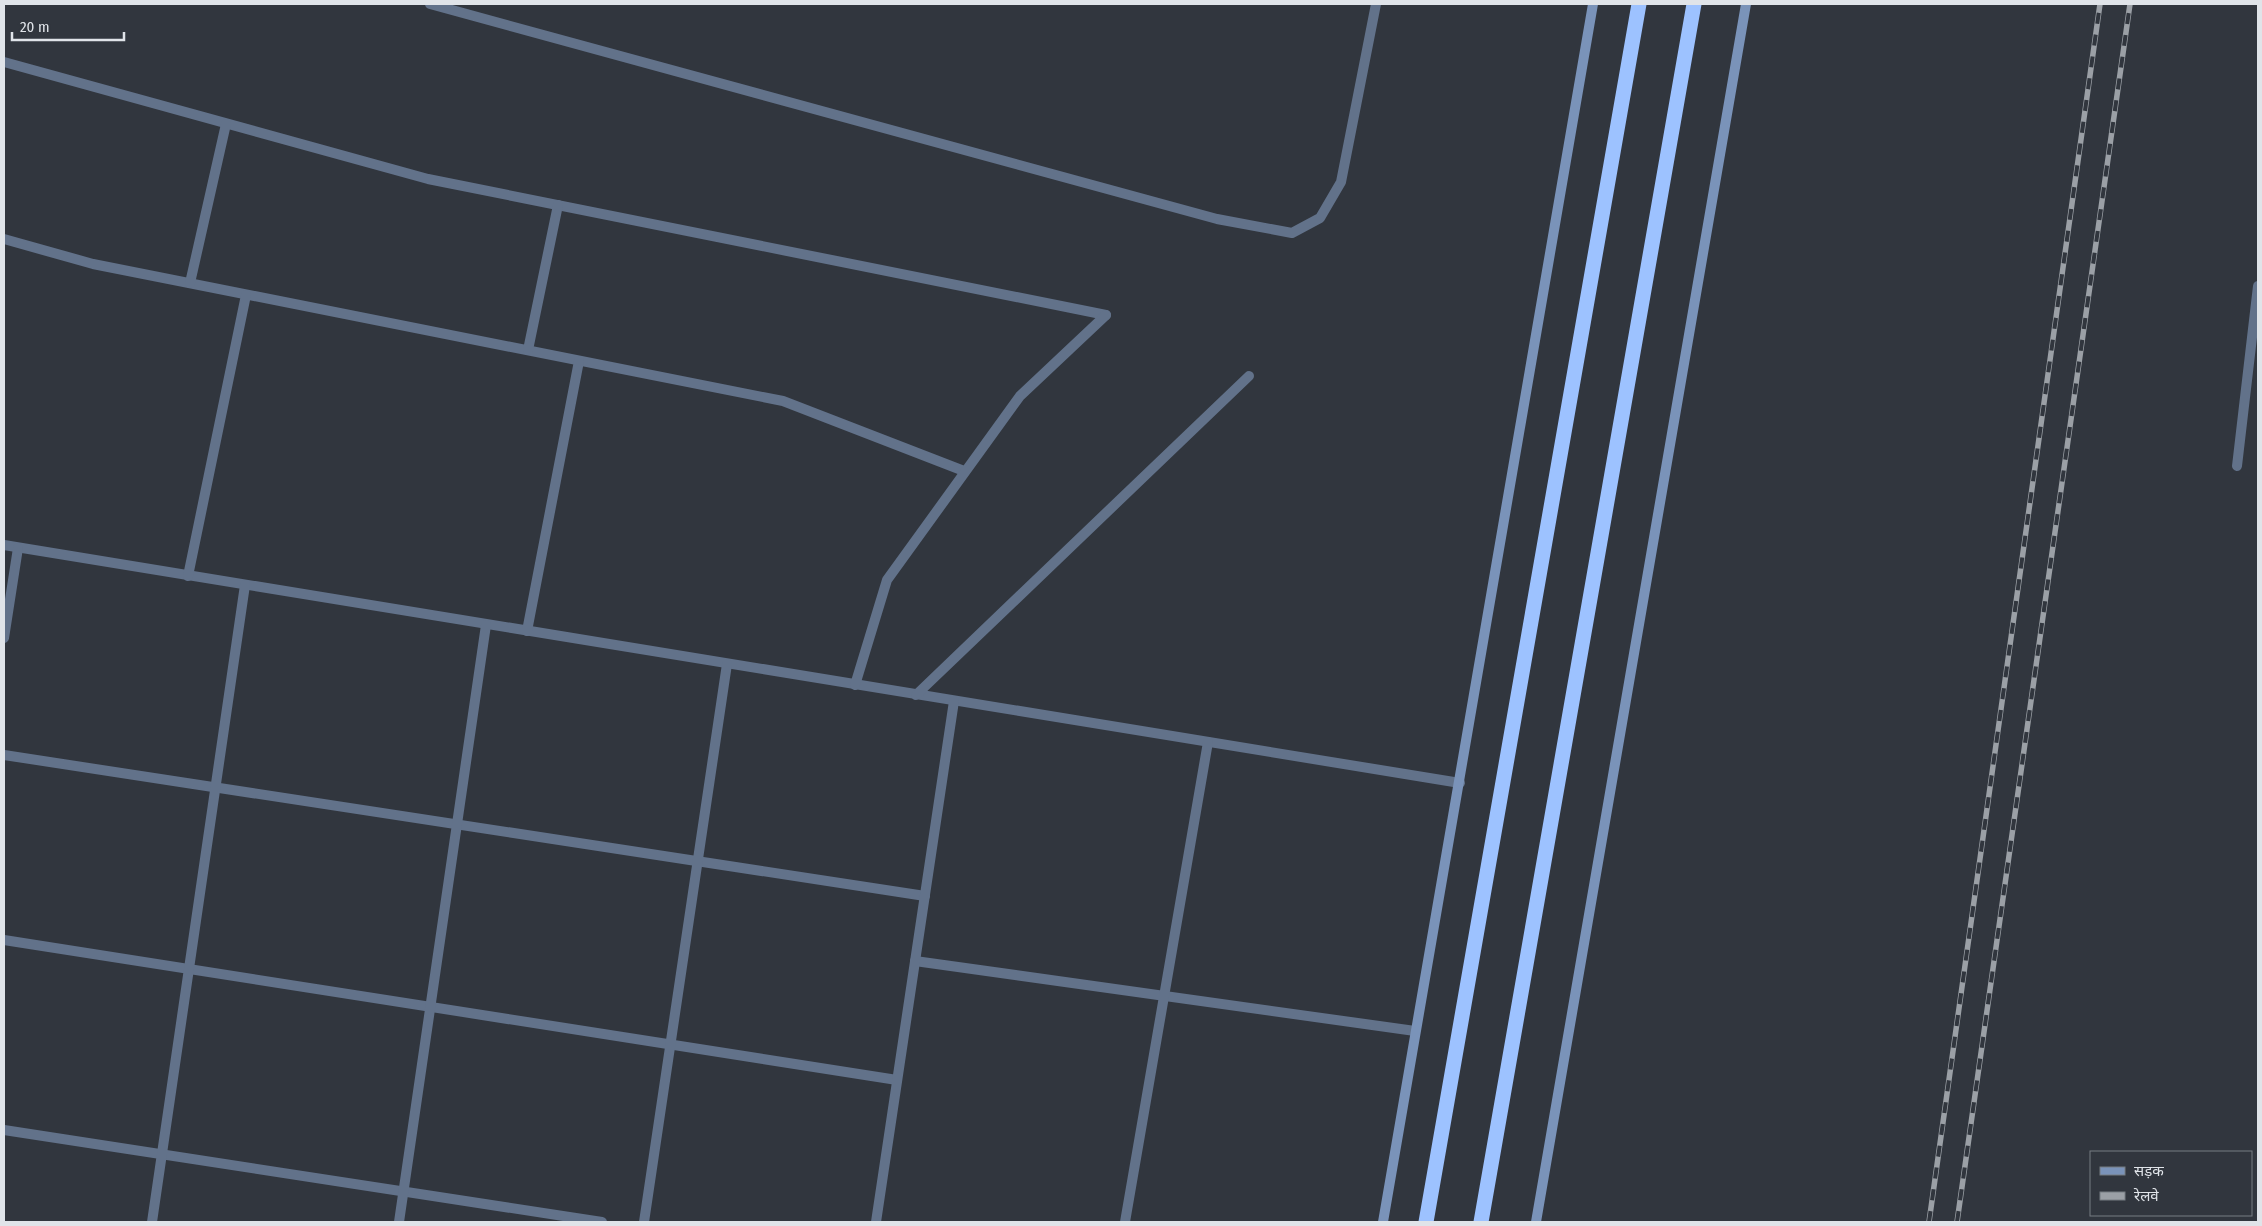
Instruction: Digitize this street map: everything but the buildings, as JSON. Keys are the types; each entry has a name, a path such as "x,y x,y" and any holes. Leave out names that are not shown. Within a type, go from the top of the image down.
{"highway":[{"path":"1426,1222 1638,4"},
{"path":"1481,1222 1694,4"}],"street":[{"path":"430,4 1207,216 1292,233 1320,218 1341,182 1376,4"},
{"path":"1383,1222 1593,4"},
{"path":"1536,1222 1746,4"},
{"path":"4,62 428,179 1106,315 1020,396 887,580 856,685"},
{"path":"190,283 226,124"},
{"path":"528,350 558,205"},
{"path":"4,239 93,264 783,401 964,471"},
{"path":"2237,466 2258,292"},
{"path":"188,576 246,294"},
{"path":"527,631 579,360"},
{"path":"916,694 1250,376"},
{"path":"4,546 1460,783"},
{"path":"4,638 18,548"},
{"path":"152,1222 245,585"},
{"path":"399,1222 486,625"},
{"path":"644,1222 727,664"},
{"path":"876,1222 954,701"},
{"path":"1125,1222 1208,742"},
{"path":"4,755 924,896"},
{"path":"4,940 897,1080"},
{"path":"915,961 1415,1031"},
{"path":"4,1130 602,1222"}],"railway":[{"path":"1929,1222 2100,4"},
{"path":"1957,1222 2130,4"}]}
